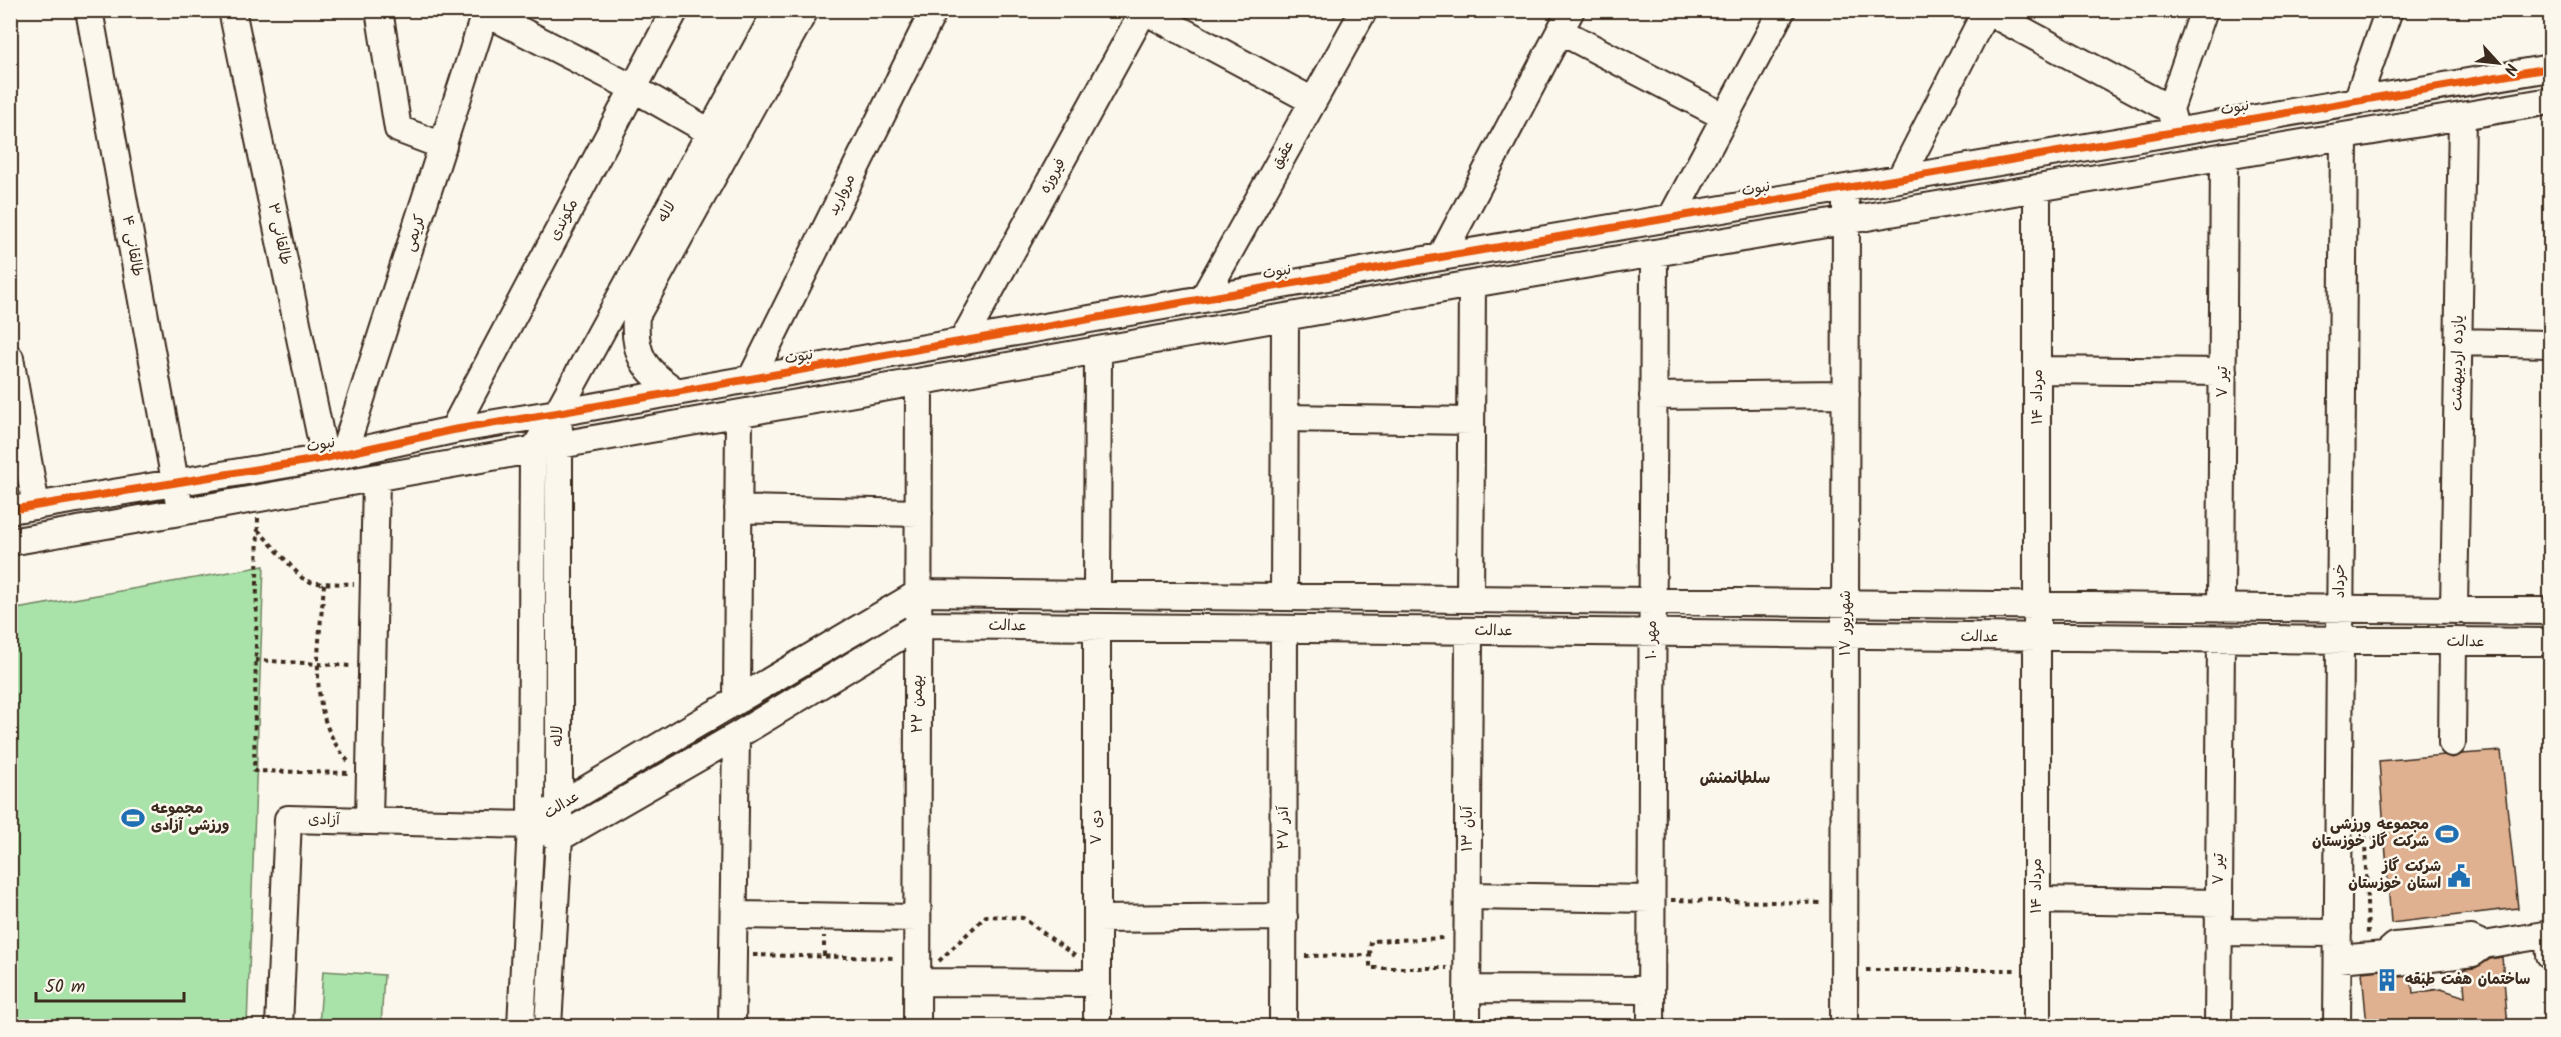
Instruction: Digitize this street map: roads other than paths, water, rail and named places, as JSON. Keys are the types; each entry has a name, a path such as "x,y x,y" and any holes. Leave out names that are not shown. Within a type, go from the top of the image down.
{"street":[{"name":"طالقانی ۴","path":"89,10 181,513"},
{"name":"طالقانی ۳","path":"232,10 334,457"},
{"path":"380,10 399,129 443,146"},
{"name":"مکوندی","path":"453,430 675,10"},
{"name":"لاله","path":"677,392 656,378 641,358 635,339 636,316 721,138 777,10"},
{"name":"لاله","path":"521,1026 531,825 533,451 721,138 805,10"},
{"name":"مروارید","path":"751,379 934,10"},
{"name":"عقیق","path":"1203,299 1364,10"},
{"path":"1671,218 1782,10"},
{"path":"1900,179 1986,11 2023,20 2173,120 2204,10"},
{"path":"2357,101 2390,10"},
{"path":"1144,11 1313,101"},
{"name":"فیروزه","path":"962,342 1144,11"},
{"name":"کریمی","path":"334,457 443,146 486,12"},
{"path":"486,12 633,88 721,138"},
{"path":"1441,257 1566,21 1725,117"},
{"name":"نبوت","path":"10,510 175,481 334,457 453,430 557,414 1441,257 1900,179 2173,120 2357,101 2550,68"},
{"path":"10,542 1472,284 2550,100"},
{"name":"یازده اردیبهشت","path":"2454,610 2462,116"},
{"name":"خرداد","path":"2337,1026 2344,136"},
{"name":"۷ تیر","path":"2221,608 2224,156"},
{"name":"۱۷ شهریور","path":"1844,1026 1847,220 1845,188"},
{"name":"۱۴ مرداد","path":"2037,188 2037,1026"},
{"name":"۱۰ مهر","path":"1651,1026 1654,254"},
{"path":"1470,599 1472,284"},
{"path":"1284,597 1285,318"},
{"path":"2458,342 2550,344"},
{"path":"1097,595 1098,351"},
{"path":"10,358 36,506"},
{"path":"2038,370 2223,372"},
{"name":"۲۲ بهمن","path":"917,1026 920,382"},
{"path":"1653,396 1846,394"},
{"name":"لاله","path":"548,1026 559,838 560,446 557,414"},
{"path":"736,701 739,414"},
{"path":"1285,418 1471,421"},
{"path":"497,423 505,430 509,439 506,450 500,457"},
{"path":"369,821 365,773 373,667 376,478"},
{"path":"738,509 919,513"},
{"name":"عدالت","path":"2550,611 919,593 558,806 531,825 559,838 736,736 919,625 2550,642"},
{"name":"۷ دی","path":"1097,627 1097,1026"},
{"name":"۲۷ آذر","path":"1283,1026 1284,629"},
{"name":"۱۳ آبان","path":"1467,1026 1469,631"},
{"name":"۷ تیر","path":"2218,1026 2221,639"},
{"path":"2452,743 2453,642"},
{"path":"732,1026 736,736"},
{"name":"آزادی","path":"279,1026 288,819 531,825"},
{"path":"1468,896 1651,899"},
{"path":"2037,900 2219,903"},
{"path":"735,915 917,918"},
{"path":"1097,919 1284,917"},
{"path":"2219,932 2338,933"},
{"path":"2338,959 2376,950 2398,962 2473,953 2484,945 2550,941"},
{"path":"917,970 1097,978"},
{"path":"1467,978 1651,990"}],"place":[{"name":"مجموعه ورزشی آزادی","path":"133,818"},
{"name":"مجموعه ورزشی شرکت گاز خوزستان","path":"2447,834"},
{"name":"شرکت گاز استان خوزستان","path":"2459,876"},
{"name":"ساختمان هفت طبقه","path":"2387,980"}],"district":[{"name":"سلطانمنش","path":"1735,778"}]}
